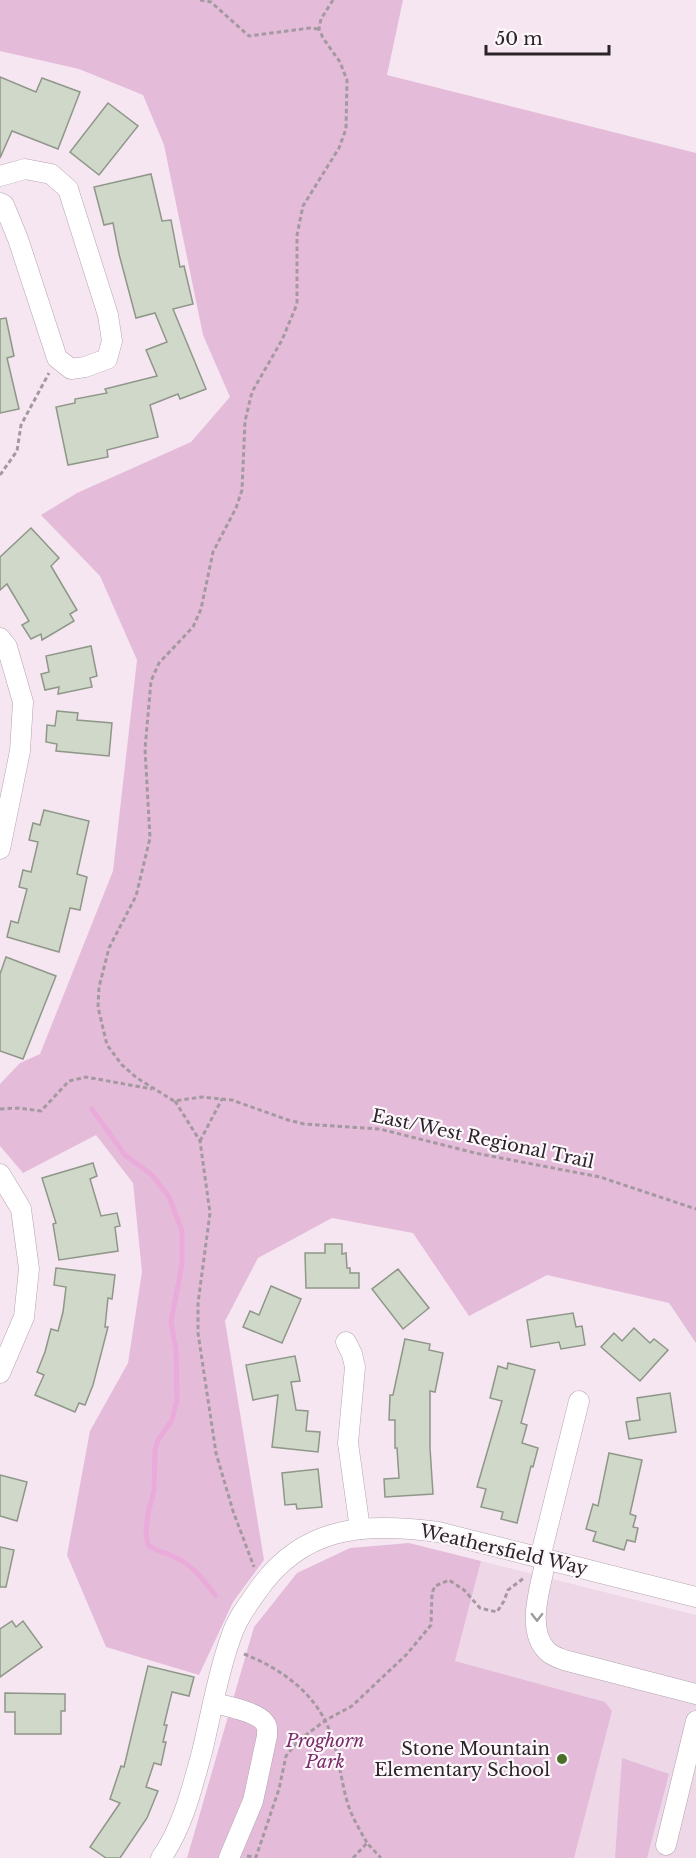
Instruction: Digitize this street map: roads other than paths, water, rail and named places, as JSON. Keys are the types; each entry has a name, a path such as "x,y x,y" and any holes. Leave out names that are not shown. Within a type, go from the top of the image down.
{"street":[{"path":"0,176 25,169 51,174 68,189 108,315 112,341 107,358 85,367 71,369 57,358 18,239 4,205 0,202"},
{"path":"0,638 7,647 23,702 20,751 0,849"},
{"path":"0,1174 21,1209 29,1269 24,1317 0,1373"},
{"path":"346,1342 355,1367 348,1443 360,1529"},
{"path":"579,1401 537,1557 537,1636 549,1653 564,1660 696,1694"},
{"name":"Weathersfield Way","path":"168,1856 193,1786 231,1636 244,1610 279,1564 298,1550 321,1538 345,1530 360,1529 407,1528 438,1532 696,1597"},
{"path":"214,1703 254,1715 264,1720 267,1727 253,1801 235,1856"},
{"path":"666,1845 696,1721"}],"waterway":[{"path":"92,1109 125,1155 152,1175 169,1197 182,1231 182,1264 171,1322 176,1351 177,1400 172,1420 158,1440 155,1450 154,1491 146,1532 148,1545 192,1568 215,1595"}],"place":[{"name":"Stone Mountain Elementary School","path":"562,1759"}],"park label":[{"name":"Proghorn Park","path":"325,1751"}]}
